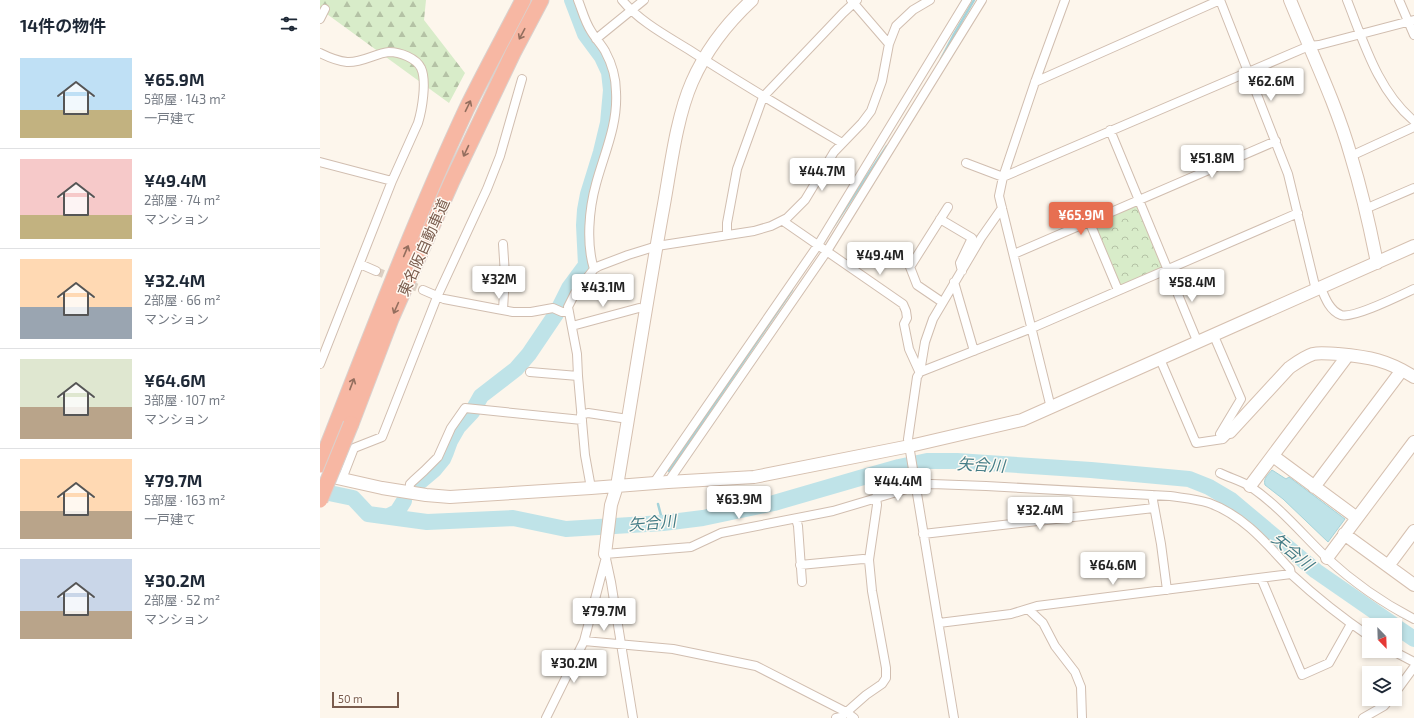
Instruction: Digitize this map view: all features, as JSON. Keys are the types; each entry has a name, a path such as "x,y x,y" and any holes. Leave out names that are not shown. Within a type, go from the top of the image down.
{"highway":[{"name":"東名阪自動車道","path":"320,500 344,422 385,300 466,110 523,0"},
{"name":"東名阪自動車道","path":"320,465 344,422 452,181 513,53 541,0"}],"street":[{"path":"578,0 591,32 605,51 613,70 616,93 615,121 608,149 596,184 591,212 590,259 594,269"},
{"path":"622,0 631,11 656,29 763,97 842,143"},
{"path":"596,39 644,0"},
{"path":"546,718 584,641 605,557 611,505 617,486 680,118 691,84 703,59 728,24 752,0"},
{"path":"423,290 437,297 503,310 531,312 562,311 568,307 575,293 594,269 614,260 657,246 763,230 783,220 794,212 805,200 828,161 842,143 862,123 874,105 882,81 889,44 892,35 900,23 913,10 930,0"},
{"path":"653,484 822,247 967,0"},
{"path":"668,482 982,0"},
{"path":"1051,408 999,196 1003,178 1035,82 1065,0"},
{"path":"1035,82 1220,0 1288,174 1319,289 1326,301 1337,312 1342,315 1347,315 1363,311 1414,289"},
{"path":"1290,0 1336,111 1351,156 1377,263"},
{"path":"1347,0 1383,84 1397,105 1414,121"},
{"path":"1400,0 1411,21 1414,35"},
{"path":"726,235 737,169 763,97 854,1 889,44"},
{"path":"320,19 326,9"},
{"path":"966,163 1003,178 1110,130 1309,46 1319,45 1411,21"},
{"path":"320,53 347,62 385,53 393,53 410,58 420,66 423,81 421,115 392,181 320,364"},
{"path":"342,479 354,448 382,437 437,297 487,189 500,156 522,79"},
{"path":"1351,156 1414,128"},
{"path":"1110,130 1198,343"},
{"path":"1014,254 1276,141"},
{"path":"320,162 392,181"},
{"path":"1365,209 1414,188"},
{"path":"942,302 917,285 910,267 948,207"},
{"path":"954,718 908,439 917,377 920,372 929,327 954,282 981,238 1002,208"},
{"path":"920,372 1032,328 1298,213"},
{"path":"940,219 972,238 960,263 962,271"},
{"path":"783,220 903,304 907,318 904,324 910,349 920,372"},
{"path":"1089,222 1118,290"},
{"path":"503,244 505,275 503,310"},
{"path":"320,474 409,493 450,497 754,477 910,449 1022,420 1414,246"},
{"path":"360,264 376,271"},
{"path":"954,282 974,351"},
{"path":"572,326 638,308"},
{"path":"562,311 572,326 577,354 585,455 591,488"},
{"path":"1214,336 1241,399 1220,434 1226,436"},
{"path":"1160,359 1196,443 1226,436 1289,368 1297,362 1315,354 1324,353 1369,357 1381,360 1414,377"},
{"path":"1250,486 1348,355"},
{"path":"1314,487 1402,370"},
{"path":"530,372 578,376"},
{"path":"409,493 410,484 433,463 442,449 451,428 465,408 582,418 588,413 628,419"},
{"path":"1327,558 1414,442"},
{"path":"1273,456 1357,518"},
{"path":"1220,473 1250,486 1284,514 1327,558 1346,575 1389,605 1414,619"},
{"path":"605,557 691,547 721,533 833,511 916,485 932,484 986,486 1189,498 1210,504 1228,512 1264,542 1290,569 1291,574 1314,595 1362,631"},
{"path":"1152,496 1161,544 1167,590"},
{"path":"836,718 841,717 866,695 882,684 885,681 887,674 872,591 869,560 877,505 876,497"},
{"path":"923,534 1154,508"},
{"path":"796,519 798,526 802,582"},
{"path":"1388,566 1414,531"},
{"path":"1344,534 1414,584"},
{"path":"605,557 611,582 633,718"},
{"path":"800,565 863,559 869,560"},
{"path":"938,623 1011,614 1037,606 1291,574"},
{"path":"1262,578 1302,675 1329,663 1351,624"},
{"path":"1028,609 1043,623 1055,646 1075,672 1081,687 1082,718"},
{"path":"584,641 621,643 672,649 756,666 846,712 854,718"},
{"path":"1402,656 1414,662"},
{"path":"1402,683 1414,667"},
{"path":"1363,718 1384,706"}],"green space":[{"path":"320,0 426,0 424,20 465,73 449,103 320,9"},
{"path":"1135,206 1139,208 1162,264 1160,269 1122,285 1118,284 1096,227 1097,222"}],"water":[{"path":"1272,470 1286,479 1289,477 1345,519 1328,542 1283,499 1265,485 1265,478"}],"waterway":[{"path":"421,481 434,470 443,459 450,441 458,427 472,412 481,396 516,369 529,354 556,314 569,288 586,265 584,225 585,210 608,123 611,90 609,72 602,57 585,34 572,0"},
{"path":"941,59 974,0"},
{"path":"833,227 887,146"},
{"path":"669,471 792,290"},
{"name":"矢合川","path":"320,491 353,498 368,514 427,522 513,518 566,529 663,523 703,518 774,503 899,467 927,461 957,461 1091,470 1189,479 1209,487 1231,500 1316,571 1384,618"},
{"path":"389,516 397,512 404,501"},
{"path":"658,504 663,523"},
{"name":"矢合川","path":"1402,631 1414,639"}],"tunnel":[{"path":"376,271 423,290"}]}
